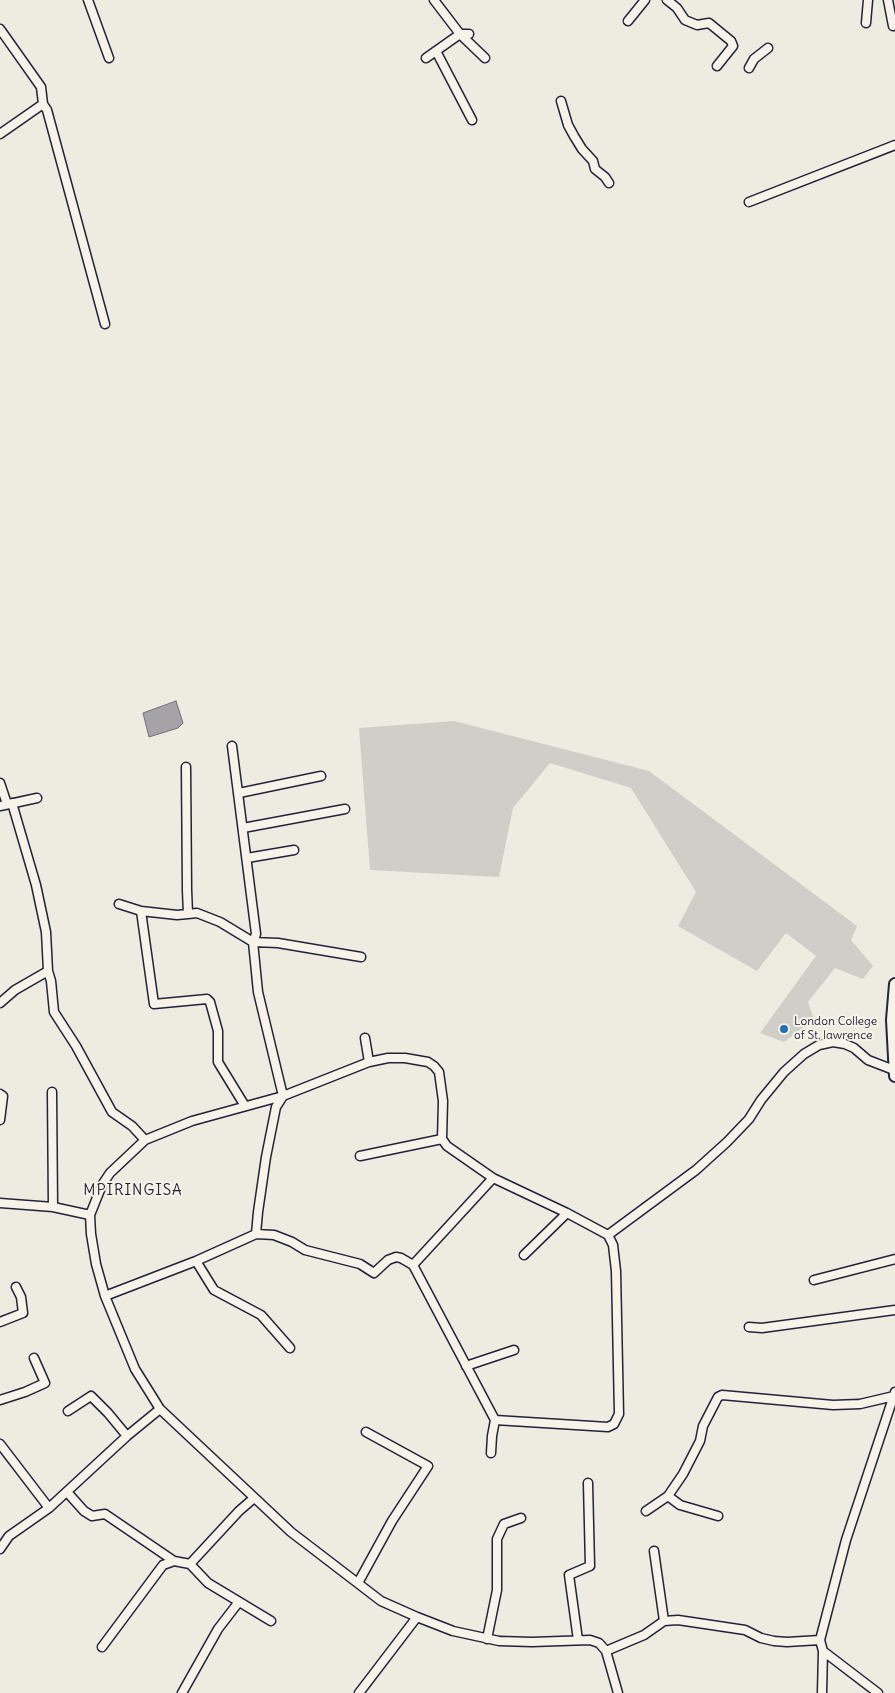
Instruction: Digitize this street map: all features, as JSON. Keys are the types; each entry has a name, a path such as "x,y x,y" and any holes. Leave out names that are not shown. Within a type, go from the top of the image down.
{"main road":[{"path":"894,1073 892,1020 895,984"}],"street":[{"path":"88,0 110,58"},
{"path":"434,0 460,34 485,58"},
{"path":"628,21 645,0"},
{"path":"667,0 677,8 685,20 697,25 708,23 731,40 733,46 717,66"},
{"path":"866,23 868,0"},
{"path":"888,0 893,26"},
{"path":"0,29 41,88 43,104 47,110 105,324"},
{"path":"426,58 460,34 469,34"},
{"path":"749,68 754,59 768,48"},
{"path":"436,51 472,120"},
{"path":"561,101 568,125 582,149 593,161 595,169 609,183"},
{"path":"0,134 43,104"},
{"path":"749,202 895,145"},
{"path":"232,746 256,934 253,942 258,992 283,1096 276,1108 266,1158 256,1234"},
{"path":"186,767 186,890 188,914"},
{"path":"238,793 321,776"},
{"path":"0,783 36,885 46,932 48,971 51,981 54,1012 76,1046 112,1112 132,1126 145,1140"},
{"path":"6,804 37,798"},
{"path":"243,828 345,809"},
{"path":"247,858 294,850"},
{"path":"119,904 141,910 177,915 197,913 220,922 253,942 278,943 361,957"},
{"path":"141,910 154,1004 207,999 210,1002 218,1031 218,1062 245,1106"},
{"path":"0,1003 15,990 48,971"},
{"path":"365,1038 369,1062"},
{"path":"608,1235 696,1170 749,1119 761,1100 784,1072 804,1054 819,1045 833,1042 845,1044 854,1048 868,1060 894,1073"},
{"path":"495,1420 608,1427 614,1424 619,1414 614,1245 608,1235 567,1213 493,1178 447,1146 442,1139 443,1101 438,1072 428,1062 405,1058 388,1058 369,1062 283,1096 192,1121 145,1140 110,1173 102,1185 90,1215 96,1264 105,1296 135,1369 160,1409 291,1532 382,1601 453,1631 487,1639 532,1642 590,1640 599,1643 606,1652 618,1693"},
{"path":"52,1092 53,1207"},
{"path":"0,1094 3,1096 0,1120"},
{"path":"360,1156 442,1139"},
{"path":"413,1266 493,1178"},
{"path":"0,1203 53,1207 90,1215"},
{"path":"524,1255 567,1213"},
{"path":"105,1296 196,1261 256,1234 274,1235 292,1242 305,1250 360,1264 374,1272 388,1260 396,1257 401,1258 413,1266 495,1420 492,1436 492,1453"},
{"path":"814,1280 895,1259"},
{"path":"196,1261 214,1290 261,1315 290,1348"},
{"path":"0,1322 23,1313 21,1297 16,1287"},
{"path":"749,1327 762,1328 895,1310"},
{"path":"466,1366 514,1350"},
{"path":"0,1400 45,1383 34,1358"},
{"path":"646,1511 668,1496 683,1474 700,1441 703,1426 718,1397 722,1395 833,1405 860,1404 894,1394"},
{"path":"822,1693 823,1651 820,1640 846,1540 894,1394"},
{"path":"68,1411 90,1396 108,1413 127,1436"},
{"path":"0,1549 9,1536 49,1508 127,1436 160,1409"},
{"path":"358,1583 392,1521 428,1466 366,1432"},
{"path":"0,1444 49,1508"},
{"path":"578,1640 569,1575 590,1566 588,1483"},
{"path":"67,1492 84,1512 92,1516 105,1514 174,1561 190,1564 208,1583 238,1603 272,1620"},
{"path":"668,1496 680,1505 718,1516"},
{"path":"190,1564 239,1511 254,1498"},
{"path":"487,1639 497,1590 497,1539 504,1524 520,1518"},
{"path":"654,1551 664,1621"},
{"path":"102,1647 163,1566 174,1561"},
{"path":"182,1693 218,1629 238,1603"},
{"path":"362,1692 417,1617"},
{"path":"606,1652 644,1635 664,1621 678,1620 745,1630 761,1638 774,1641 820,1640"},
{"path":"823,1651 878,1693"}],"shaded area":[{"path":"176,701 183,723 178,728 149,737 143,713"},
{"path":"454,721 649,771 857,926 851,940 873,966 863,979 835,968 808,1002 814,1019 784,1042 760,1033 816,956 786,933 757,971 678,926 696,892 631,788 550,763 513,808 499,877 370,870 359,728"}],"place":[{"name":"London College of St. lawrence","path":"784,1029"}],"district":[{"name":"MPIRINGISA","path":"133,1191"}]}
